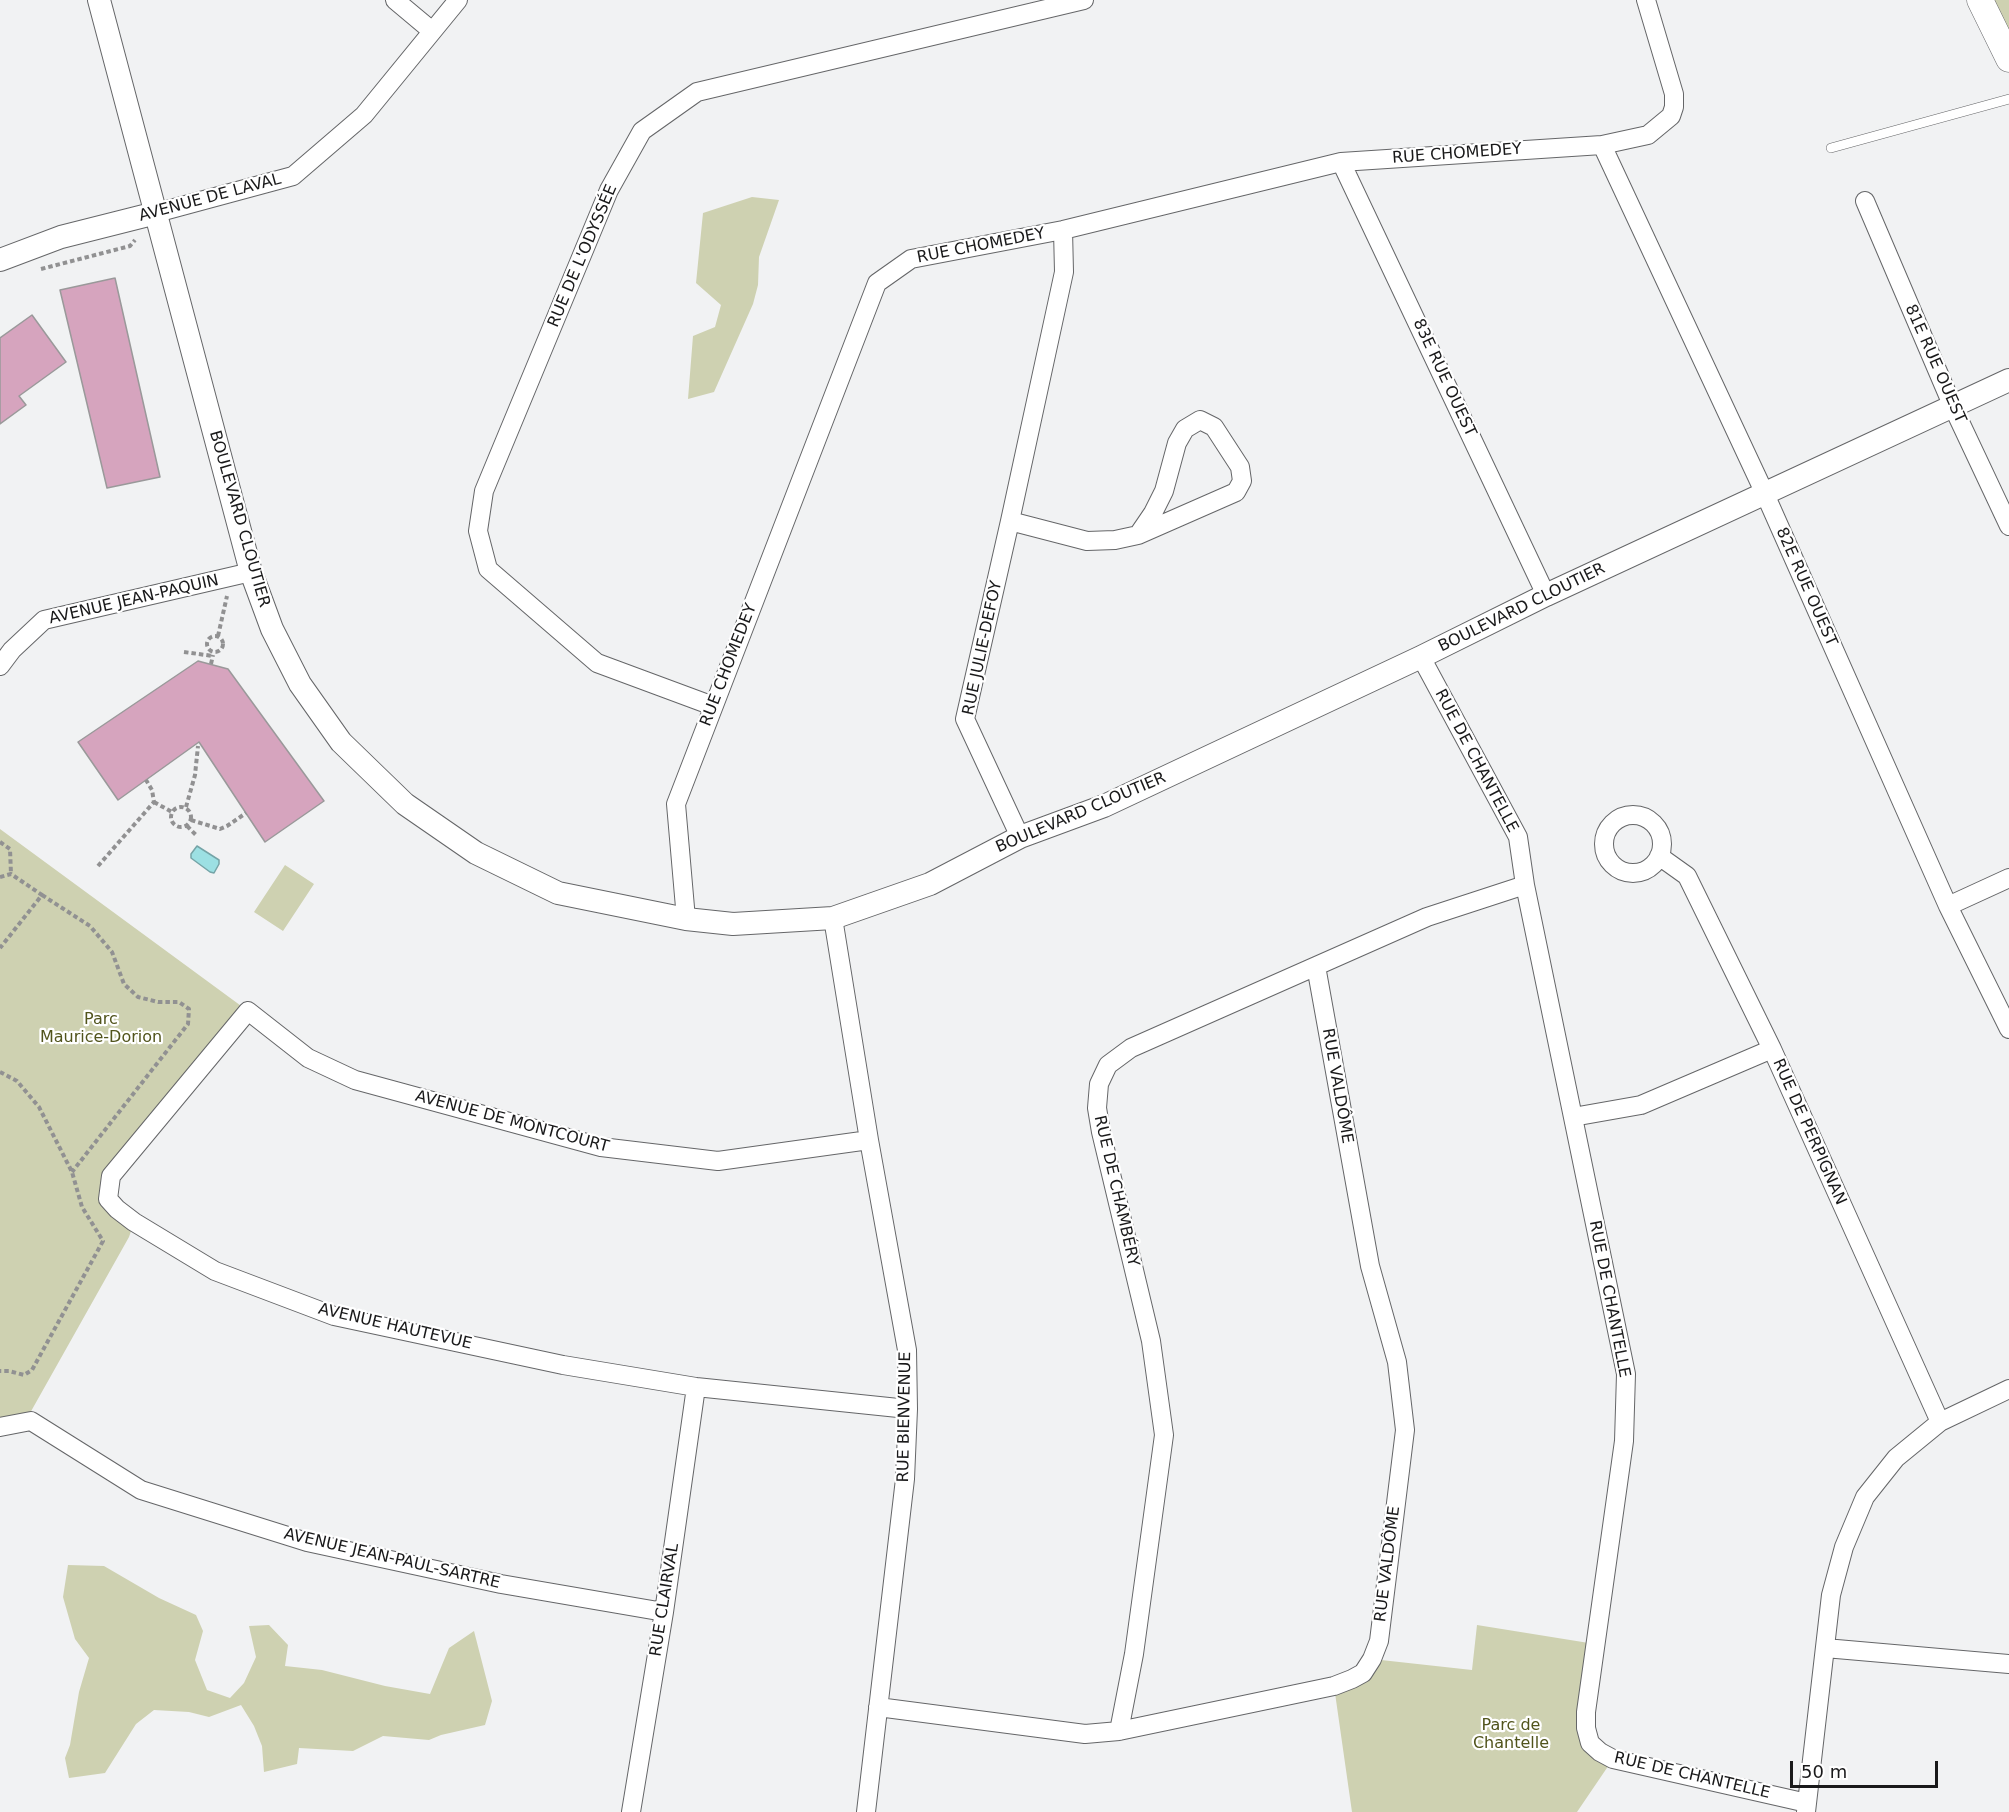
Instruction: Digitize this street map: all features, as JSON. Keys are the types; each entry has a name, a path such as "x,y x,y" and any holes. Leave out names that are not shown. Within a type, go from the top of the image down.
{"main road":[{"path":"1980,0 2009,59"}],"street":[{"name":"BOULEVARD CLOUTIER","path":"99,0 156,213 241,575 300,684 341,742 405,804 476,854 558,893 686,919 733,924 834,918 930,884 1020,837 1104,806 1546,595 2009,380"},
{"path":"395,0 432,31"},
{"name":"AVENUE DE LAVAL","path":"0,260 62,237 293,176 363,115 458,0"},
{"name":"RUE DE L'ODYSSÉE","path":"713,706 597,663 488,569 478,531 484,491 609,190 642,131 697,92 1084,0"},
{"name":"RUE CHOMEDEY","path":"686,919 676,804 877,283 911,260 1063,230 1341,162 1602,145 1648,135 1671,117 1674,94 1646,0"},
{"name":"82E RUE OUEST","path":"1602,145 1765,494 1948,906 2009,1029"},
{"name":"83E RUE OUEST","path":"1341,162 1546,595"},
{"name":"81E RUE OUEST","path":"1865,201 1953,407 2009,526"},
{"name":"RUE JULIE-DEFOY","path":"1020,837 965,719 1064,272 1063,230"},
{"path":"1010,521 1087,541 1115,540 1138,535 1236,492 1242,481 1240,467 1214,427 1200,420 1185,429 1177,444 1164,491 1138,535"},
{"name":"AVENUE JEAN-PAQUIN","path":"0,666 12,650 44,620 241,575"},
{"name":"RUE DE CHANTELLE","path":"1420,657 1518,837 1525,885 1626,1374 1624,1441 1586,1712 1586,1728 1590,1743 1612,1760 1807,1807"},
{"name":"RUE DE PERPIGNAN","path":"1659,856 1686,876 1772,1049 1940,1422"},
{"path":"1948,906 2009,878"},
{"name":"RUE DE CHAMBÉRY","path":"1119,1731 1134,1654 1164,1435 1151,1341 1097,1108 1099,1084 1108,1065 1131,1048 1427,917 1525,885"},
{"name":"RUE BIENVENUE","path":"834,918 869,1140 907,1350 908,1409 905,1479 866,1812"},
{"name":"RUE VALDÔME","path":"878,1707 1085,1734 1119,1731 1334,1686 1363,1672 1372,1659 1378,1641 1405,1430 1397,1362 1370,1266 1316,966"},
{"name":"AVENUE DE MONTCOURT","path":"248,1011 308,1058 355,1080 601,1148 718,1161 869,1140"},
{"name":"AVENUE HAUTEVUE","path":"248,1011 111,1176 108,1199 117,1209 215,1271 334,1316 563,1365 696,1387 908,1409"},
{"path":"1573,1118 1641,1105 1772,1049"},
{"name":"RUE CLAIRVAL","path":"631,1812 664,1612 696,1387"},
{"path":"1807,1807 1831,1595 1844,1547 1865,1497 1896,1458 1940,1422 2009,1389"},
{"name":"AVENUE JEAN-PAUL-SARTRE","path":"0,1427 31,1421 141,1490 307,1542 501,1584 664,1612"},
{"path":"1825,1648 2009,1664"}],"lane":[{"path":"1831,148 2009,99"}],"path":[{"path":"218,636 241,575"},
{"path":"211,664 213,654 207,643 213,636 218,636"},
{"path":"184,652 213,654 221,649 223,644 218,636"},
{"path":"186,807 195,776 198,746"},
{"path":"146,780 152,790 154,802"},
{"path":"154,802 172,812"},
{"path":"98,866 154,802"},
{"path":"172,812 179,807 186,807 191,812 191,820 187,826"},
{"path":"172,812 172,821 177,826 187,826 197,836"},
{"path":"191,820 220,829 246,813"},
{"path":"0,842 10,849 11,874"},
{"path":"0,877 11,874 90,926 112,952 124,984 138,997 158,1002 179,1002 189,1009 188,1024 72,1172"},
{"path":"0,948 42,895"},
{"path":"0,1072 17,1081 39,1107 72,1172 82,1207 103,1241 32,1370 24,1375 0,1371"}],"green space":[{"path":"1993,0 2009,0 2009,34"},
{"path":"752,197 779,200 759,257 758,285 753,304 714,392 688,399 693,336 715,327 721,305 696,283 703,213"},
{"name":"Parc Maurice-Dorion","path":"0,829 248,1011 111,1176 108,1199 134,1222 129,1237 25,1422 0,1427"},
{"path":"285,865 314,884 283,931 254,912"},
{"path":"68,1565 104,1566 159,1598 196,1615 203,1631 195,1660 207,1690 230,1698 244,1683 256,1657 249,1626 269,1625 288,1645 285,1666 322,1670 385,1686 430,1694 449,1648 474,1631 492,1701 485,1725 429,1740 383,1736 353,1751 299,1748 297,1764 264,1772 262,1746 254,1726 241,1705 209,1717 189,1712 154,1710 136,1724 105,1773 69,1778 65,1758 70,1745 79,1692 89,1658 75,1639 63,1597"},
{"name":"Parc de Chantelle","path":"1477,1625 1595,1644 1586,1728 1613,1759 1577,1812 1352,1812 1334,1686 1372,1659 1472,1670"}],"water":[{"path":"197,846 219,860 214,873 191,858"}],"building":[{"path":"115,278 160,477 107,488 60,290"},
{"path":"32,315 66,362 19,396 26,405 0,424 0,338"},
{"path":"198,661 228,669 324,801 265,842 199,742 118,800 78,742"}]}
